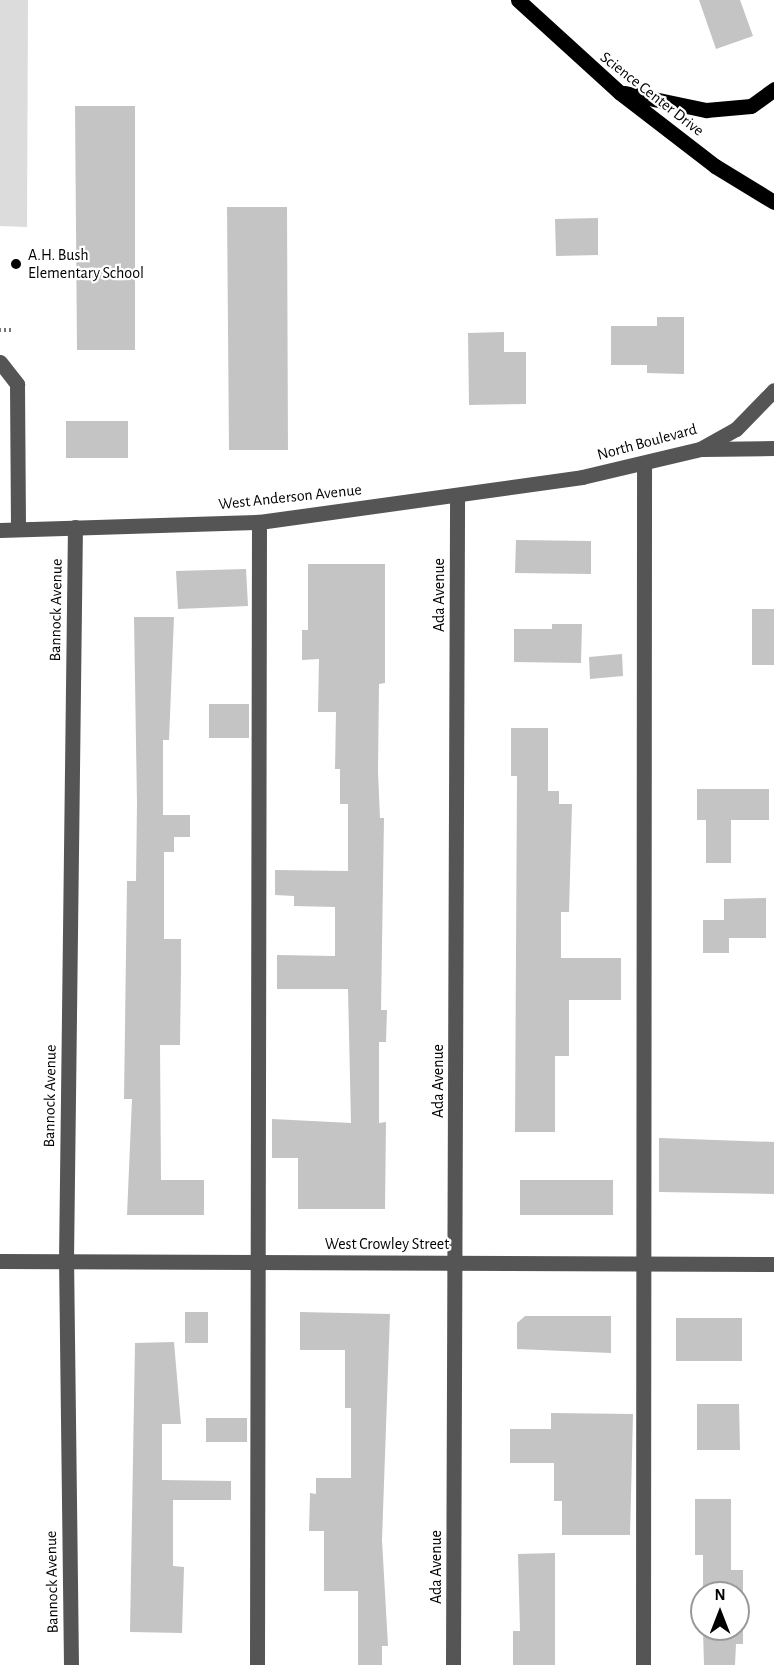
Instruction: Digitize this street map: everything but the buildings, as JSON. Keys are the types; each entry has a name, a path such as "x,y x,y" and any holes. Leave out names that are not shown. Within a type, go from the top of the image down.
{"main road":[{"name":"Science Center Drive","path":"518,0 619,92 715,166 774,202"},
{"path":"619,92 706,110 751,106 774,90"}],"street":[{"path":"0,362 17,384 18,529"},
{"name":"North Boulevard","path":"582,477 700,449 736,429 774,390"},
{"path":"700,449 774,448"},
{"path":"643,1665 644,463"},
{"name":"West Anderson Avenue","path":"0,530 259,522 582,477"},
{"name":"Ada Avenue","path":"453,1665 457,496"},
{"path":"257,1665 259,522"},
{"name":"Bannock Avenue","path":"71,1665 66,1261 75,527"},
{"name":"West Crowley Street","path":"0,1261 774,1264"}],"path":[{"path":"0,330 10,330"}],"shaded area":[{"path":"0,0 28,0 27,227 0,226"}],"place":[{"name":"A.H. Bush Elementary School","path":"16,264"}]}
